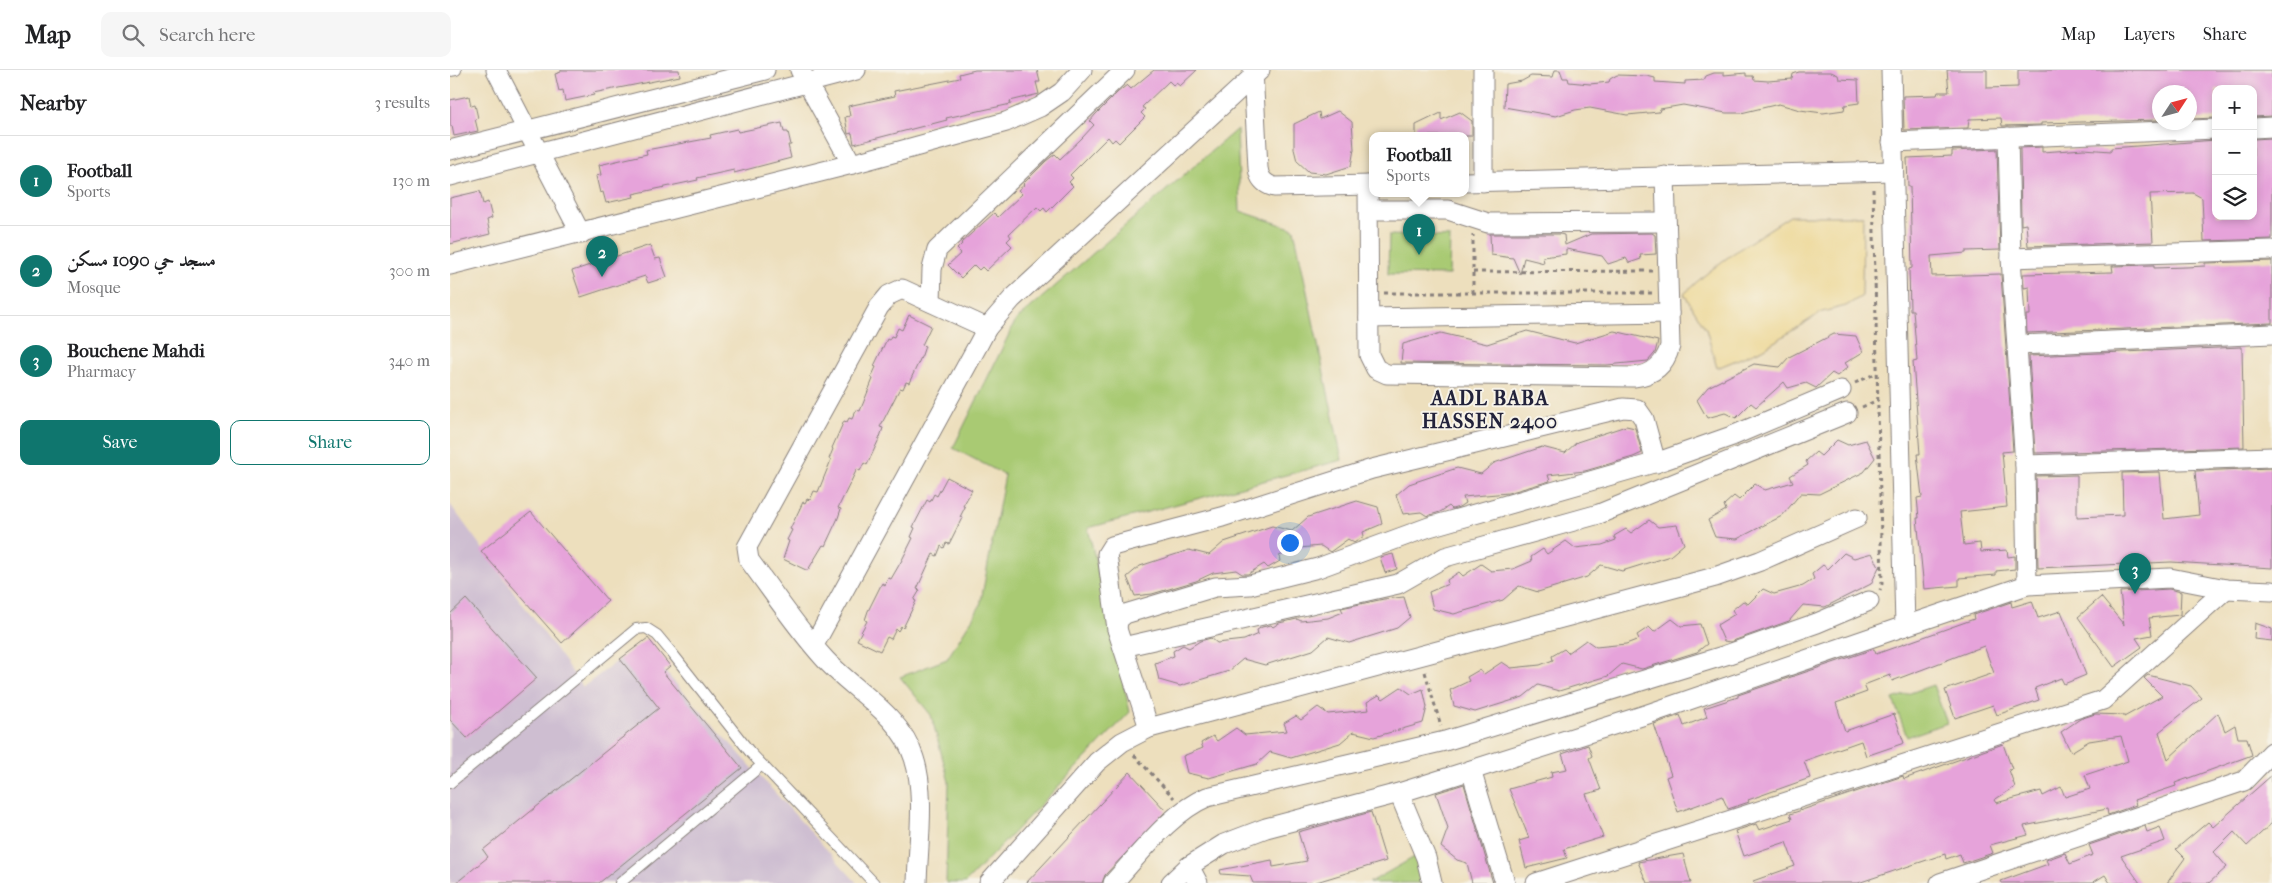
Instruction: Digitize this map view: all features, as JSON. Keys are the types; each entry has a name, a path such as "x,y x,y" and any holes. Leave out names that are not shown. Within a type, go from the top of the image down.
{"street":[{"path":"496,70 581,234"},
{"path":"450,150 765,70"},
{"path":"450,176 804,77 856,70"},
{"path":"450,265 581,234 1006,122 1040,107 1062,92 1082,70"},
{"path":"931,302 932,269 937,250 1125,70"},
{"path":"1483,70 1474,182 1893,171"},
{"path":"1890,70 1905,626"},
{"path":"814,645 988,328 1012,299 1256,71"},
{"path":"1256,71 1258,174 1264,182 1274,187 1369,185"},
{"path":"804,77 852,164"},
{"path":"2257,128 2272,127"},
{"path":"1892,142 2212,130"},
{"path":"2008,137 2011,258 2025,464 2028,585"},
{"path":"1370,197 1368,210 1370,360 1376,369 1387,374 1634,377 1655,371 1665,360 1670,346 1665,176"},
{"path":"1368,210 1448,210 1488,223 1666,222"},
{"path":"2011,258 2272,250"},
{"path":"917,883 920,809 918,772 914,756 896,725 822,656 749,560 747,546 878,307 889,295 902,289 988,328"},
{"path":"1369,318 1669,313"},
{"path":"2018,345 2272,334"},
{"path":"1117,628 1121,616 1144,608 1215,587 1250,585 1318,568 1375,549 1429,527 1656,462 1732,436 1841,390"},
{"path":"1149,728 1117,628 1107,554 1112,546 1222,517 1372,469 1623,408 1637,409 1644,419 1656,462"},
{"path":"1123,647 1398,584 1445,557 1599,514 1847,413"},
{"path":"2025,464 2272,457"},
{"path":"989,883 1097,762 1122,742 1149,728 1715,577 1760,561 1858,518"},
{"path":"1171,883 1189,866 1224,844 1266,828 1399,793 1648,714 2028,585 2170,578 2226,589 2272,591"},
{"path":"1536,883 2103,700 2226,589"},
{"path":"1113,883 1184,809 1208,797 1445,741 1726,655 1817,623 1869,601"},
{"path":"1940,883 2244,781 2272,752"},
{"path":"1470,770 1505,883"},
{"path":"1399,793 1426,858 1432,883"},
{"path":"1189,866 1198,883"}],"lane":[{"path":"450,72 456,70"},
{"path":"450,782 636,629 646,628 656,635 672,652 762,765 874,883"},
{"path":"620,883 762,765"}],"path":[{"path":"1869,601 1878,595 1882,584 1872,171"},
{"path":"1473,293 1474,220"},
{"path":"1473,272 1668,271"},
{"path":"1369,293 1669,292"},
{"path":"1841,390 1877,373"},
{"path":"1421,656 1445,741"},
{"path":"1122,742 1184,809"}],"shaded area":[{"path":"450,504 583,687 640,644 857,883 450,883"}],"green space":[{"path":"1237,129 1240,211 1294,229 1342,460 1088,528 1130,712 965,883 946,883 949,782 931,715 900,677 947,659 980,606 1005,475 953,448 1016,320"},
{"path":"1389,235 1450,237 1449,275 1388,274"},
{"path":"1933,685 1947,723 1907,737 1893,699"},
{"path":"1418,855 1426,883 1369,883"}],"sand":[{"path":"1790,216 1863,216 1862,296 1846,306 1822,312 1763,349 1717,368 1706,329 1684,294 1721,262"}],"building":[{"path":"561,70 679,70 680,76 593,93 594,95 565,101 563,90 559,91 555,74 561,72"},
{"path":"975,70 1037,70 1040,82 1036,82 1039,94 1010,101 1011,104 946,118 947,120 854,144 852,133 848,134 845,117 850,116 848,106 895,96 894,91 960,78 959,74"},
{"path":"1154,70 1197,70 1180,86 1176,83 1174,86 1169,81 1142,107 1145,109 1141,113 1145,117 1119,143 1115,139 1112,142 1108,137 1070,175 1073,178 1069,182 1073,186 1047,212 1044,208 1041,211 1037,207 1009,234 1011,237 1007,241 1012,246 986,271 982,267 979,270 974,265 961,278 948,265 961,253 957,249 961,243 994,213 998,217 1022,194 1018,190 1046,161 1055,154 1060,159 1082,138 1094,125 1090,121 1118,92 1127,85 1131,89"},
{"path":"1555,70 1560,70 1563,78 1568,78 1569,82 1590,84 1609,82 1610,79 1617,75 1647,76 1655,78 1655,82 1685,84 1685,81 1704,80 1706,76 1714,73 1724,73 1724,75 1746,73 1746,76 1753,76 1754,80 1768,81 1792,79 1793,74 1799,72 1831,72 1838,75 1839,79 1858,80 1859,103 1845,105 1844,110 1823,113 1800,110 1779,104 1741,113 1726,113 1683,105 1660,109 1659,112 1627,115 1590,108 1556,116 1504,107 1505,84 1522,81 1531,76 1553,77"},
{"path":"1947,70 1987,70 1987,88 2018,87 2018,70 2272,70 2272,116 2257,117 2257,85 2212,85 2212,118 2197,119 2197,85 2152,85 2152,120 2002,126 2001,118 1969,119 1968,128 1904,130 1903,96 1937,95 1938,92 1949,92"},
{"path":"469,96 471,106 475,105 478,118 475,119 478,131 454,136 452,126 450,126 450,100"},
{"path":"1338,111 1352,122 1354,149 1351,166 1326,174 1309,172 1297,161 1294,149 1294,124 1319,112 1320,119"},
{"path":"1460,112 1472,121 1472,136 1469,136 1469,132 1416,132 1416,125 1441,113 1441,120"},
{"path":"782,123 784,132 788,132 791,158 734,173 734,170 697,178 698,180 633,194 634,197 606,203 603,192 600,193 596,176 601,175 599,165 647,154 646,150 711,138 710,135 737,129 738,132"},
{"path":"2272,138 2272,239 2204,241 2202,198 2193,193 2150,194 2153,242 2028,246 2026,224 2021,225 2020,148 2042,147 2042,152 2084,149 2111,151 2111,148 2212,140 2212,220 2257,220 2257,139"},
{"path":"1997,149 2000,250 1966,251 1966,253 1931,256 1932,276 2001,274 2013,451 2002,452 2007,507 1960,512 1964,545 1980,543 1981,552 2007,550 2008,557 2015,556 2015,569 1996,571 1996,575 1959,578 1959,586 1924,589 1917,518 1919,518 1917,498 1922,497 1917,454 1920,454 1913,362 1917,361 1913,310 1910,310 1909,269 1912,268 1910,187 1908,187 1907,158 1952,156 1952,151"},
{"path":"480,191 483,204 488,202 492,218 487,220 490,234 450,244 450,198"},
{"path":"1652,233 1655,235 1656,254 1640,255 1641,259 1629,263 1626,258 1608,264 1602,256 1566,249 1566,254 1543,257 1544,263 1524,258 1520,274 1513,258 1491,255 1490,234 1560,234 1564,235 1565,245 1591,234"},
{"path":"650,245 655,259 660,258 667,277 648,283 645,276 581,297 572,271"},
{"path":"2272,261 2272,323 2027,333 2026,315 2030,315 2029,287 2024,288 2023,274 2113,272 2112,266 2154,265 2154,268 2205,266 2205,263"},
{"path":"909,315 931,326 922,345 925,346 922,355 909,383 906,382 903,389 900,388 880,427 883,428 880,437 867,465 864,463 860,471 857,469 838,508 841,509 838,518 825,546 823,545 808,570 806,570 783,559 789,541 787,540 792,530 790,529 803,502 805,503 807,499 810,500 814,491 818,492 831,460 829,459 832,448 844,421 847,422 849,418 852,419 856,410 860,411 873,379 871,378 876,367 874,366 887,339 889,340 891,336 894,337 898,328 902,330"},
{"path":"1527,331 1575,343 1614,331 1658,341 1655,353 1648,361 1607,365 1401,363 1403,344 1441,333 1487,344"},
{"path":"1834,334 1856,336 1863,352 1845,363 1848,367 1837,376 1832,373 1816,388 1806,383 1788,388 1784,382 1756,407 1751,403 1736,418 1725,413 1707,418 1697,400 1708,387 1754,364 1780,367 1789,357"},
{"path":"2242,347 2244,447 2035,453 2029,356"},
{"path":"1626,426 1635,428 1642,453 1633,457 1585,471 1548,475 1550,481 1508,493 1463,497 1465,503 1459,507 1452,509 1449,506 1440,512 1427,516 1421,512 1403,514 1396,495 1409,484 1457,468 1481,474 1494,463 1542,447 1565,453 1577,442"},
{"path":"1837,440 1848,445 1866,440 1875,458 1864,472 1819,494 1801,493 1782,516 1737,539 1715,537 1708,520 1726,510 1724,505 1734,496 1739,500 1755,484 1765,490 1793,482 1790,476 1808,465 1806,461 1816,452 1821,456"},
{"path":"2272,468 2272,568 2171,562 2038,568 2036,476 2077,475 2077,517 2123,515 2122,473 2160,472 2164,519 2199,515 2195,471"},
{"path":"947,477 972,490 963,506 965,507 960,517 962,518 949,544 946,543 944,548 941,546 937,556 933,554 917,589 920,590 914,600 916,601 903,628 901,626 898,631 896,629 891,639 887,637 880,651 857,640 867,621 865,620 868,611 882,583 885,585 888,578 891,579 902,560 913,538 911,537 915,528 913,527 927,500 930,502 934,494 937,496"},
{"path":"1357,501 1378,507 1382,524 1363,532 1364,536 1354,543 1348,539 1330,552 1321,546 1299,548 1279,556 1280,561 1268,568 1264,564 1248,574 1242,574 1236,570 1213,573 1196,581 1152,594 1135,596 1127,577 1140,566 1189,550 1209,555 1224,542 1272,526 1292,531 1308,517"},
{"path":"531,512 608,601 562,643 481,551"},
{"path":"1649,520 1658,527 1677,525 1684,544 1670,556 1622,571 1601,565 1587,577 1538,592 1519,586 1503,600 1454,614 1433,609 1429,592 1448,584 1447,580 1459,572 1463,576 1481,564 1491,571 1513,569 1532,561 1531,557 1543,549 1547,554 1566,541 1575,548 1602,545 1616,540 1614,536 1626,529 1631,533"},
{"path":"1844,553 1854,558 1872,553 1879,567 1871,584 1825,607 1803,605 1789,621 1730,642 1724,641 1717,625 1735,614 1732,610 1743,601 1748,604 1763,589 1774,594 1803,586 1814,579 1812,574 1823,565 1828,569"},
{"path":"1393,554 1397,569 1385,573 1380,557"},
{"path":"2169,589 2181,592 2180,615 2149,618 2152,635 2136,638 2142,647 2114,667 2078,617 2101,597 2124,625 2120,592"},
{"path":"1404,597 1410,617 1397,628 1349,643 1328,637 1313,650 1265,665 1243,659 1229,671 1180,686 1159,680 1155,663 1174,656 1173,651 1183,645 1189,648 1200,641 1211,638 1217,643 1244,640 1258,634 1257,630 1262,627 1271,625 1273,627 1279,623 1297,619 1301,621 1328,618 1343,612 1341,608"},
{"path":"466,599 537,678 467,738 450,720 450,614"},
{"path":"2032,601 2038,618 2061,611 2086,675 2064,684 2061,678 2035,688 2039,700 1997,715 1993,705 1955,718 1945,690 1994,673 1984,646 1892,681 1890,675 1864,685 1867,692 1836,703 1845,731 1894,714 1904,743 1866,756 1861,741 1804,761 1810,778 1748,800 1749,802 1728,809 1722,796 1678,812 1666,777 1671,775 1654,724 1680,715 1684,726 1707,717 1704,708 1738,697 1738,695 1874,649 1876,654 1974,619 1973,615 2011,602 2012,607"},
{"path":"1672,619 1681,626 1700,624 1707,644 1697,652 1642,669 1622,664 1608,676 1559,691 1538,685 1523,697 1475,712 1454,706 1450,690 1469,681 1467,677 1479,670 1484,674 1502,662 1511,668 1540,665 1553,660 1552,656 1564,649 1568,653 1586,640 1596,647 1626,644 1639,639 1637,635 1649,627 1654,632"},
{"path":"2255,623 2272,629 2272,641 2254,639"},
{"path":"648,638 670,666 663,672 742,768 599,883 456,883 488,857 483,850 659,708 620,659"},
{"path":"2148,675 2191,686 2202,698 2159,732 2168,759 2218,713 2225,731 2235,725 2238,738 2247,738 2252,755 2175,783 2176,786 2134,800 2136,805 2108,815 2107,809 2024,826 2028,835 1990,845 1993,853 1963,863 1960,854 1946,859 1945,854 1858,883 1754,883 1753,881 1795,866 1786,842 1744,856 1735,831 1756,824 1759,830 1792,819 1790,814 1903,776 1904,779 2003,744 2012,769 2009,770 2015,787 1994,800 1996,803 2041,791 2043,796 2061,787 2065,797 2090,789 2085,775 2128,761 2121,736 2089,741 2071,752 2061,732 2080,719 2095,714 2124,715 2124,717 2162,696 2144,678"},
{"path":"1401,687 1411,694 1423,689 1427,707 1423,723 1374,737 1353,732 1340,743 1291,758 1270,752 1257,764 1209,778 1187,773 1183,756 1203,748 1201,743 1213,736 1217,741 1236,728 1245,735 1287,731 1284,723 1296,716 1301,720 1318,707 1328,714 1369,710 1367,702 1379,695 1383,699"},
{"path":"1588,745 1592,756 1589,758 1601,790 1586,794 1603,837 1564,849 1567,858 1526,868 1519,841 1529,838 1509,789 1552,777 1551,772 1567,769 1562,754"},
{"path":"1130,772 1166,811 1105,875 1102,883 1026,883"},
{"path":"2272,775 2272,823 2247,846 2234,832 2214,852 2227,867 2209,883 2167,883 2185,858 2176,849 2208,822 2213,827"},
{"path":"1464,784 1493,883 1472,883 1467,863 1457,860 1441,847 1448,828 1436,793"},
{"path":"1371,812 1386,861 1313,883 1253,883 1250,876 1221,874 1220,870 1272,860 1273,867 1307,861 1298,832"},
{"path":"2145,826 2147,832 2160,827 2165,841 2121,856 2140,883 2110,883 2105,875 2092,883 2002,883 2001,881 2048,864 2046,860 2065,853 2070,864 2093,855 2089,845"},
{"path":"1683,854 1691,883 1647,883 1638,862"}],"place":[{"name":"Football","path":"1419,255"},
{"name":"مسجد حي 1090 مسكن","path":"602,277"},
{"name":"Bouchene Mahdi","path":"2135,594"}],"district":[{"name":"AADL BABA HASSEN 2400","path":"1490,410"}]}
